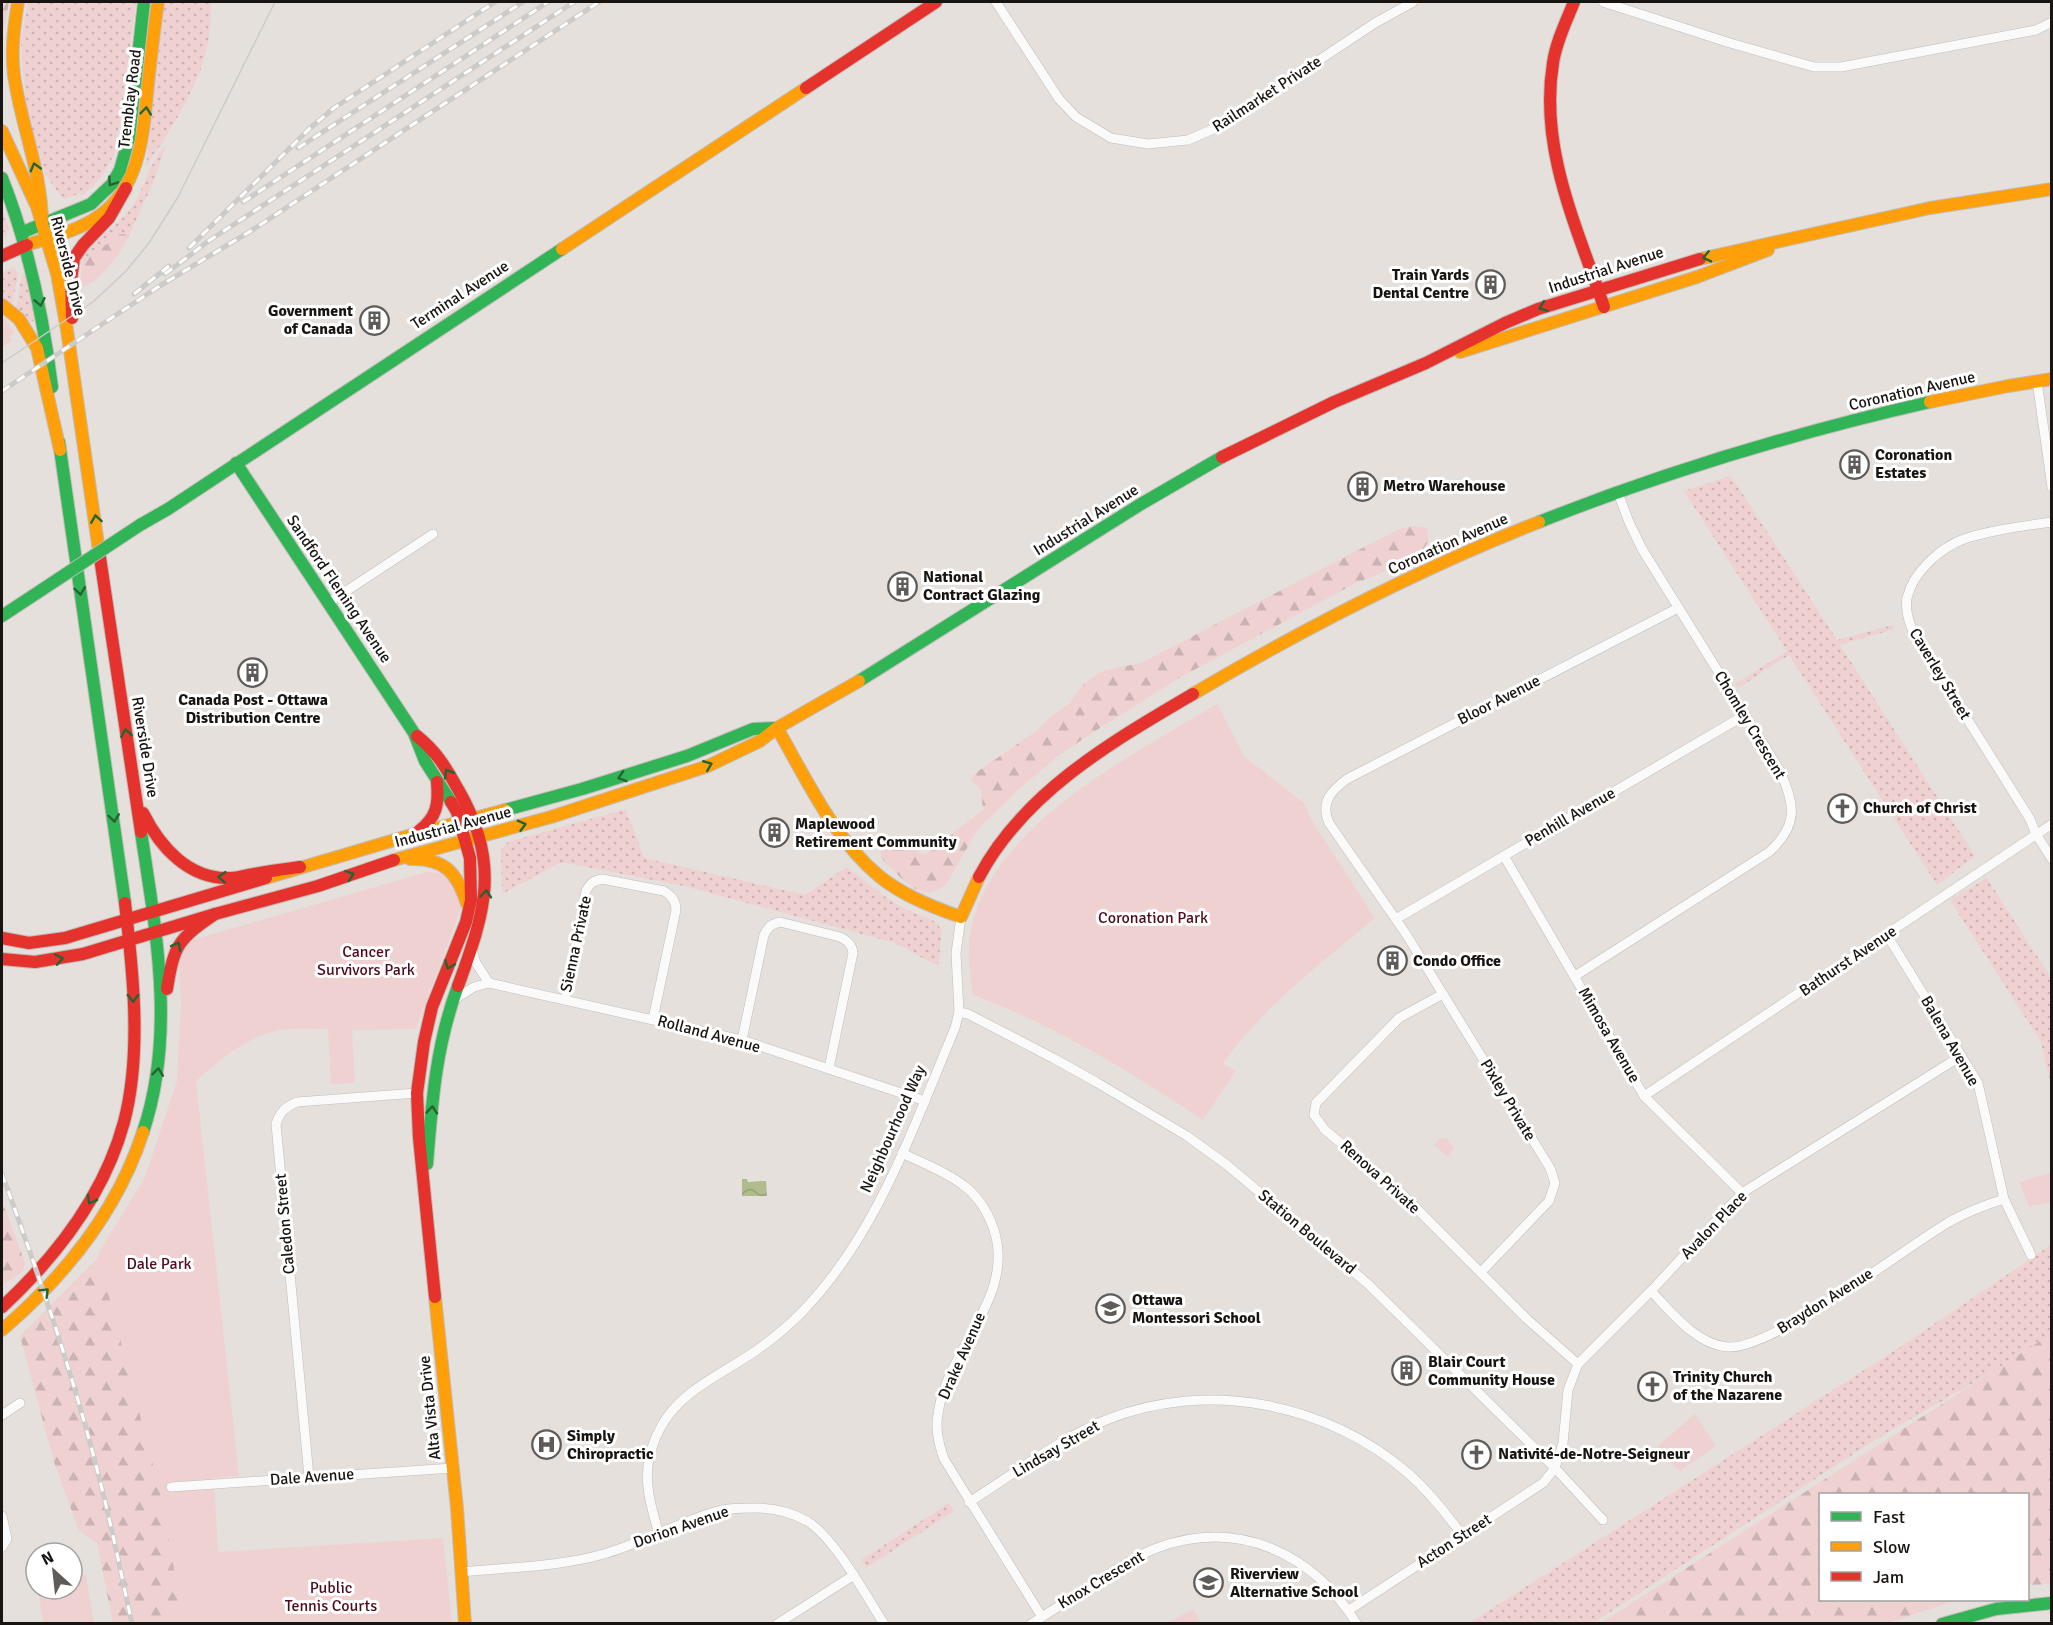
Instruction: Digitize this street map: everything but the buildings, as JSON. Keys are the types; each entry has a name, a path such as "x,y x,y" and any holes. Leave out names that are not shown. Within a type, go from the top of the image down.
{"main road":[{"path":"18,2 13,33 13,77 41,189 42,224"},
{"name":"Tremblay Road","path":"23,232 91,204 112,184 120,170 129,138 144,2"},
{"name":"Tremblay Road","path":"2,256 78,227 100,216 126,188 137,166 143,142 158,2"},
{"name":"Terminal Avenue","path":"2,616 936,2"},
{"path":"1574,2 1553,63 1549,96 1549,128 1552,154 1561,184 1604,307"},
{"name":"Riverside Drive","path":"2,131 23,174 42,224 61,293 156,932 161,1023 158,1074 147,1120 138,1148 116,1195 100,1223 67,1268 48,1289 2,1330"},
{"path":"2,178 27,245 46,330 60,450 128,920 133,980 133,1061 129,1099 122,1131 102,1180 71,1233 29,1282 2,1307"},
{"path":"72,365 73,261 83,243 102,225 120,201 126,188"},
{"name":"Industrial Avenue","path":"129,940 318,886 414,854 551,817 708,766 760,741 777,728 853,686 1131,510 1231,452 1334,402 1426,363 1504,323 1538,309 1692,260 1930,208 2052,189"},
{"name":"Industrial Avenue","path":"1426,363 1697,277 1805,235"},
{"path":"2,305 19,319 37,348 60,450"},
{"name":"Coronation Avenue","path":"961,917 984,867 999,844 1016,823 1064,779 1132,731 1232,670 1355,604 1479,547 1618,493 1805,434 1930,402 2052,379"},
{"name":"Sandford Fleming Avenue","path":"236,464 414,733 425,760 456,809 461,822"},
{"path":"777,728 824,806 859,856 878,875 912,898 961,917"},
{"name":"Industrial Avenue","path":"128,920 300,867 616,778 687,756 753,729 777,728"},
{"name":"Sandford Fleming Avenue","path":"414,733 436,753 475,818"},
{"path":"415,834 428,825 438,809 437,780"},
{"path":"135,791 147,820 161,844 173,856 193,869 218,878 232,878 300,867"},
{"name":"Alta Vista Drive","path":"425,1189 435,1072 444,1027 481,922 487,892 486,868 475,818"},
{"name":"Alta Vista Drive","path":"461,822 472,880 469,910 432,1007 424,1042 417,1093 419,1138 453,1468 465,1623"},
{"path":"382,864 412,858 440,863 461,883 469,910"},
{"path":"161,1023 173,952 181,938 215,914"},
{"path":"2,938 19,942 42,942 74,936 128,920"},
{"path":"2,959 20,962 50,961 129,940"},
{"path":"1942,1623 1989,1611 2052,1603"}],"street":[{"name":"Railmarket Private","path":"996,2 1059,99 1076,117 1111,138 1161,144 1188,140 1218,127 1375,23 1413,2"},
{"path":"1603,2 1793,63 1823,68 1841,67 2036,30 2052,22"},
{"path":"2037,381 2052,487"},
{"name":"Chomley Crescent","path":"1575,976 1769,852 1782,840 1788,828 1791,813 1790,794 1780,771 1642,549 1618,493"},
{"name":"Caverley Street","path":"2052,522 2022,526 1964,540 1948,548 1935,557 1918,575 1907,599 1909,622 1914,634 2030,819 2036,834 2052,859"},
{"path":"328,603 433,534"},
{"name":"Bloor Avenue","path":"1326,800 1334,789 1347,779 1678,608"},
{"name":"Penhill Avenue","path":"1396,919 1745,715"},
{"name":"Pixley Private","path":"1326,800 1325,814 1329,823 1396,919 1551,1168 1555,1183 1549,1201 1481,1272"},
{"name":"Bathurst Avenue","path":"1644,1096 2052,824"},
{"name":"Mimosa Avenue","path":"1504,856 1644,1096 1742,1193"},
{"name":"Sienna Private","path":"565,1000 589,885 594,880 602,879 664,891 676,903 676,910 653,1019"},
{"name":"Neighbourhood Way","path":"659,1534 649,1496 646,1472 652,1448 662,1426 676,1405 695,1390 756,1351 798,1316 828,1284 860,1238 902,1153 956,1028 959,1012 956,953 961,917"},
{"path":"742,1040 767,928 780,922 840,937 852,947 853,953 830,1068"},
{"name":"Balena Avenue","path":"1887,935 1978,1083 2004,1200 2031,1255"},
{"path":"455,999 474,987 489,983 476,963 472,950"},
{"name":"Rolland Avenue","path":"489,983 742,1040 924,1101"},
{"name":"Renova Private","path":"1443,994 1399,1018 1316,1103 1314,1115 1325,1130 1401,1193 1527,1319 1578,1364"},
{"name":"Station Boulevard","path":"959,1012 968,1014 1053,1058 1178,1131 1227,1165 1368,1284 1555,1468 1603,1520"},
{"name":"Avalon Place","path":"1555,1468 1563,1443 1568,1390 1578,1364 1651,1292 1742,1193 1961,1056"},
{"name":"Caledon Street","path":"309,1477 276,1124 279,1114 286,1106 297,1102 417,1093"},
{"name":"Drake Avenue","path":"902,1153 945,1173 974,1194 990,1219 998,1247 997,1275 990,1296 945,1387 938,1414 938,1438 944,1459 1042,1617"},
{"name":"Braydon Avenue","path":"1651,1292 1702,1339 1730,1347 1744,1345 1760,1340 1802,1318 1950,1221 1982,1206 2004,1200"},
{"name":"Lindsay Street","path":"969,1502 1051,1449 1107,1419 1171,1403 1223,1400 1272,1405 1291,1410 1326,1423 1362,1441 1386,1456 1428,1492 1462,1535"},
{"path":"2,1415 20,1403"},
{"name":"Dale Avenue","path":"171,1487 453,1468"},
{"name":"Acton Street","path":"1348,1610 1544,1483 1555,1468"},
{"name":"Dorion Avenue","path":"462,1572 578,1560 609,1553 715,1512 736,1508 776,1510 809,1522 820,1531 854,1575 884,1623"},
{"path":"2,1515 7,1539 2,1547"},
{"name":"Knox Crescent","path":"1031,1623 1141,1554 1174,1542 1218,1536 1266,1545 1289,1556 1324,1581 1357,1623"},
{"path":"777,1623 854,1575"}],"green space":[{"path":"2,2 9,2 2,39"},
{"path":"28,2 136,2 114,155 100,179 82,196 80,193 62,198 45,174 27,110 21,40"},
{"path":"164,2 211,2 210,23 204,58 192,90 146,167"},
{"path":"166,145 154,181 127,240 127,236 110,238 107,244 82,261 99,238 122,218 135,202 152,165"},
{"path":"2,207 9,229 2,239"},
{"path":"124,234 127,240 113,261 94,281 80,288 82,261 107,244 113,235"},
{"path":"13,267 18,273 12,306 2,299 2,273"},
{"path":"22,274 27,275 36,319 28,324 16,309"},
{"path":"2,315 14,332 10,337 12,341 2,347"},
{"path":"1731,476 1837,640 1893,625 1894,629 1840,645 1975,856 1937,885 1789,655 1738,688 1735,684 1787,651 1684,491"},
{"path":"1413,526 1427,528 1429,541 1416,559 1356,583 1179,678 1058,756 978,829 947,883 940,889 933,892 919,890 887,865 880,852 895,841 913,837 916,848 925,855 983,810 981,790 971,780 974,774 1035,732 1050,717 1068,705 1081,687 1093,677 1105,670 1141,663 1399,529"},
{"name":"Coronation Park","path":"1217,704 1245,757 1305,804 1310,818 1375,918 1275,1003 1239,1042 1223,1063 1236,1071 1203,1120 1120,1067 1063,1035 973,995 969,951 970,936 982,897 1004,861 1033,828 1068,798 1106,771"},
{"path":"626,809 644,858 805,895 847,867 887,898 907,910 936,922 942,931 938,966 895,943 684,886 566,863 560,863 502,894 501,850 508,842"},
{"name":"Dale Park","path":"427,872 443,874 453,881 459,893 461,908 416,1029 352,1030 355,1083 331,1084 328,1029 276,1031 251,1040 217,1063 196,1081 239,1476 214,1478 218,1552 443,1538 452,1623 184,1623 159,1488 98,1254 145,1177 177,1081 181,951 189,941"},
{"path":"1987,878 2051,978 2051,1086 2041,1042 1950,900"},
{"path":"1440,1138 1448,1139 1454,1149 1448,1157 1434,1145"},
{"path":"2051,1173 2051,1202 2029,1206 2019,1182"},
{"path":"2,1201 25,1263 23,1271 2,1286"},
{"path":"2051,1245 2051,1338 1883,1435 1593,1623 1468,1624 1900,1347"},
{"path":"110,1246 216,1623 113,1623 97,1543 79,1531 54,1462 20,1336"},
{"path":"2051,1334 2051,1584 2029,1585 2029,1493 1819,1493 1819,1601 1954,1601 1889,1623 1601,1623"},
{"path":"1695,1414 1716,1446 1680,1471 1659,1452 1657,1447"},
{"path":"949,1503 954,1511 866,1568 861,1560"},
{"path":"84,1575 86,1575 94,1623 43,1623 40,1601 84,1601"},
{"path":"1193,1609 1201,1623 1167,1623"}],"water":[{"path":"742,1179 747,1179 748,1182 766,1181 767,1196 742,1196"}],"tram line":[{"path":"2,363 94,301 126,271 149,243 178,197 275,2"}],"railway":[{"path":"189,248 309,129 334,108 495,2"},
{"path":"298,148 523,2"},
{"path":"243,202 548,2"},
{"path":"165,274 210,240 574,2"},
{"path":"2,391 158,287 254,229 599,2"},
{"path":"134,294 169,266"},
{"path":"2,1174 66,1359 88,1435 132,1624"}],"traffic: fast":[{"path":"23,232 91,204 112,184 120,170 129,138 144,2"},
{"path":"2,178 20,229 34,281 52,387"},
{"path":"140,525 168,509 562,249"},
{"path":"1539,522 1635,486 1732,454 1831,426 1930,402"},
{"path":"59,442 125,903"},
{"path":"859,681 1141,504 1222,457"},
{"path":"236,463 414,733 425,761 451,802"},
{"path":"43,589 140,525"},
{"path":"2,616 43,589"},
{"path":"505,810 687,756 753,729 777,728"},
{"path":"141,832 157,945 161,1020 159,1058 153,1095 143,1132"},
{"path":"427,1164 433,1096 440,1052 458,986"},
{"path":"1942,1624 1996,1609 2052,1603"}],"traffic: slow":[{"path":"18,2 13,38 14,75 39,186 42,224"},
{"path":"27,245 91,221 113,203 124,189 132,173 142,139 158,2"},
{"path":"562,249 806,88"},
{"path":"2,131 37,207 57,274 99,551"},
{"path":"1700,259 1930,208 2052,189"},
{"path":"1460,352 1697,277 1768,250"},
{"path":"2,305 19,319 37,348 60,450"},
{"path":"1930,402 2052,379"},
{"path":"1193,694 1363,601 1450,559 1539,522"},
{"path":"394,860 551,817 708,766 760,741 777,728 859,681"},
{"path":"777,728 834,826 863,861 888,883 918,900 961,917 979,877"},
{"path":"266,878 505,810"},
{"path":"410,859 432,861 448,869 459,883 467,904"},
{"path":"2,1330 47,1288 104,1216 119,1189 143,1132"},
{"path":"435,1297 457,1508 465,1624"}],"traffic: jam":[{"path":"806,88 936,2"},
{"path":"1574,2 1554,55 1550,95 1551,126 1563,187 1604,307"},
{"path":"72,318 71,280 74,258 109,218 126,188"},
{"path":"2,256 27,245"},
{"path":"1222,457 1334,402 1426,363 1538,309 1700,259"},
{"path":"99,551 141,832"},
{"path":"979,877 998,847 1020,819 1045,794 1102,750 1193,694"},
{"path":"417,736 446,768 459,791 472,817 484,865 481,911 458,986"},
{"path":"419,831 430,821 436,810 437,782"},
{"path":"435,1297 419,1138 417,1093 424,1042 432,1007 466,922 471,900 470,858 457,812 451,802"},
{"path":"143,813 167,849 189,867 202,873 234,878 300,867"},
{"path":"2,959 35,962 83,954 318,886 394,860"},
{"path":"2,938 29,943 65,938 266,878"},
{"path":"2,1307 41,1267 76,1223 104,1175 124,1122 130,1096 134,1041 133,985 125,903"},
{"path":"167,989 172,962 180,944 193,930 215,914"}],"place":[{"name":"Train Yards Dental Centre","path":"1490,284"},
{"name":"Government of Canada","path":"374,320"},
{"name":"Coronation Estates","path":"1854,464"},
{"name":"Metro Warehouse","path":"1362,486"},
{"name":"National Contract Glazing","path":"902,586"},
{"name":"Canada Post - Ottawa Distribution Centre","path":"253,672"},
{"name":"Church of Christ","path":"1842,808"},
{"name":"Maplewood Retirement Community","path":"774,833"},
{"name":"Condo Office","path":"1392,961"},
{"name":"Ottawa Montessori School","path":"1111,1309"},
{"name":"Blair Court Community House","path":"1407,1371"},
{"name":"Trinity Church of the Nazarene","path":"1652,1386"},
{"name":"Simply Chiropractic","path":"546,1445"},
{"name":"Nativité-de-Notre-Seigneur","path":"1477,1454"},
{"name":"Riverview Alternative School","path":"1209,1583"}],"park label":[{"name":"Cancer Survivors Park","path":"366,961"},
{"name":"Public Tennis Courts","path":"331,1597"}]}
